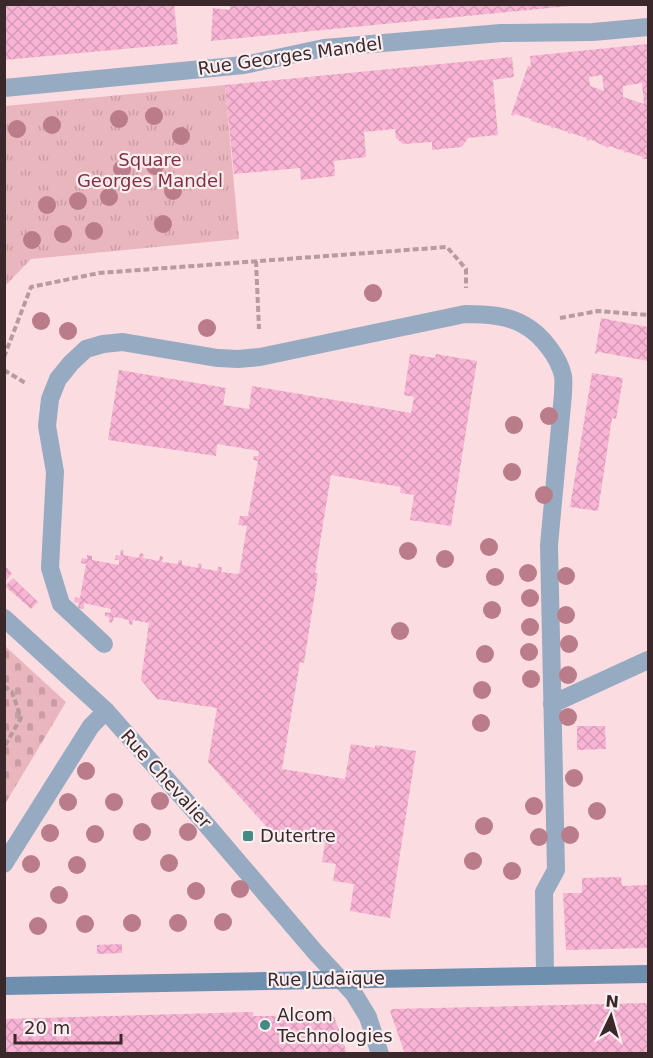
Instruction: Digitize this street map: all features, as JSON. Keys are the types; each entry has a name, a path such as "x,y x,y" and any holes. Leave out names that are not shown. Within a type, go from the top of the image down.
{"main road":[{"name":"Rue Judaïque","path":"4,986 648,974"}],"street":[{"name":"Rue Georges Mandel","path":"4,88 244,65 324,48 501,33 593,32 648,27"},
{"path":"104,644 61,604 50,568 55,472 48,426 50,399 58,379 86,349 102,344 123,342 218,358 238,359 260,357 465,314 506,318 525,325 555,356 563,376 549,545 556,870 543,892 545,976"},
{"name":"Rue Chevalier","path":"4,618 106,711 354,994 368,1017 380,1053"},
{"path":"552,704 648,660"},
{"path":"4,864 91,726 106,711"}],"path":[{"path":"4,357 31,286 99,273 447,247 466,269 465,314"},
{"path":"256,261 260,357"},
{"path":"550,320 598,310 648,315"},
{"path":"4,686 12,692 21,718 4,747"}],"green space":[{"name":"Square Georges Mandel","path":"225,85 239,239 31,259 5,286 5,106"},
{"path":"5,646 66,702 5,804"}],"building":[{"path":"4,4 174,4 178,44 4,60"},
{"path":"230,4 570,4 570,6 211,41 213,8 230,10"},
{"path":"648,44 648,159 624,153 624,151 609,146 608,148 590,139 589,141 586,140 587,138 568,134 568,132 553,127 553,129 531,121 531,119 511,115 528,66 531,66 530,56","holes":["602,75 604,91 590,86 589,77","642,83 644,104 623,97 623,86"]},
{"path":"512,57 514,77 493,80 498,135 468,138 462,147 432,150 432,142 403,144 396,138 395,129 364,132 366,157 334,161 335,176 301,180 300,168 234,174 225,85"},
{"path":"601,318 648,327 648,361 599,352 595,354"},
{"path":"410,354 435,358 436,354 477,361 451,526 410,520 414,495 400,493 401,487 331,475 315,573 318,573 304,663 300,662 282,769 345,779 351,744 416,751 390,918 350,911 354,884 333,881 336,864 322,862 325,842 274,835 208,762 217,708 157,699 141,680 149,623 133,620 132,625 129,624 129,620 114,617 112,623 109,622 109,617 105,616 105,612 110,613 111,609 84,603 84,609 78,608 79,603 74,602 75,597 80,598 86,564 81,563 82,558 87,559 87,555 92,556 92,560 119,565 119,560 115,560 116,555 120,556 121,550 124,551 123,555 139,558 140,553 144,554 143,558 159,561 160,556 163,557 162,562 178,564 179,560 182,560 182,565 198,568 198,563 202,564 201,568 217,571 218,567 222,567 221,572 239,574 247,526 238,525 240,516 248,516 258,461 253,460 254,456 258,456 259,451 217,444 216,456 108,440 119,370 226,388 223,405 249,409 252,386 411,413 414,397 404,395"},
{"path":"592,373 623,378 616,419 612,418 598,511 570,507"},
{"path":"5,566 12,573 5,582"},
{"path":"13,578 38,602 31,609 5,586"},
{"path":"577,726 605,726 606,749 577,750"},
{"path":"621,877 622,886 648,885 648,948 566,950 563,893 582,893 582,878"},
{"path":"122,944 122,953 97,954 97,945"},
{"path":"648,1003 648,1054 405,1054 390,1011 392,1009"},
{"path":"282,1011 286,1012 286,1015 308,1014 308,1011 312,1011 311,1014 333,1014 341,1035 344,1033 345,1037 342,1038 347,1054 4,1054 4,1019 251,1012 253,1016 272,1016 282,1015"}],"place":[{"name":"Dutertre","path":"248,836"},
{"name":"Alcom Technologies","path":"265,1025"}]}
